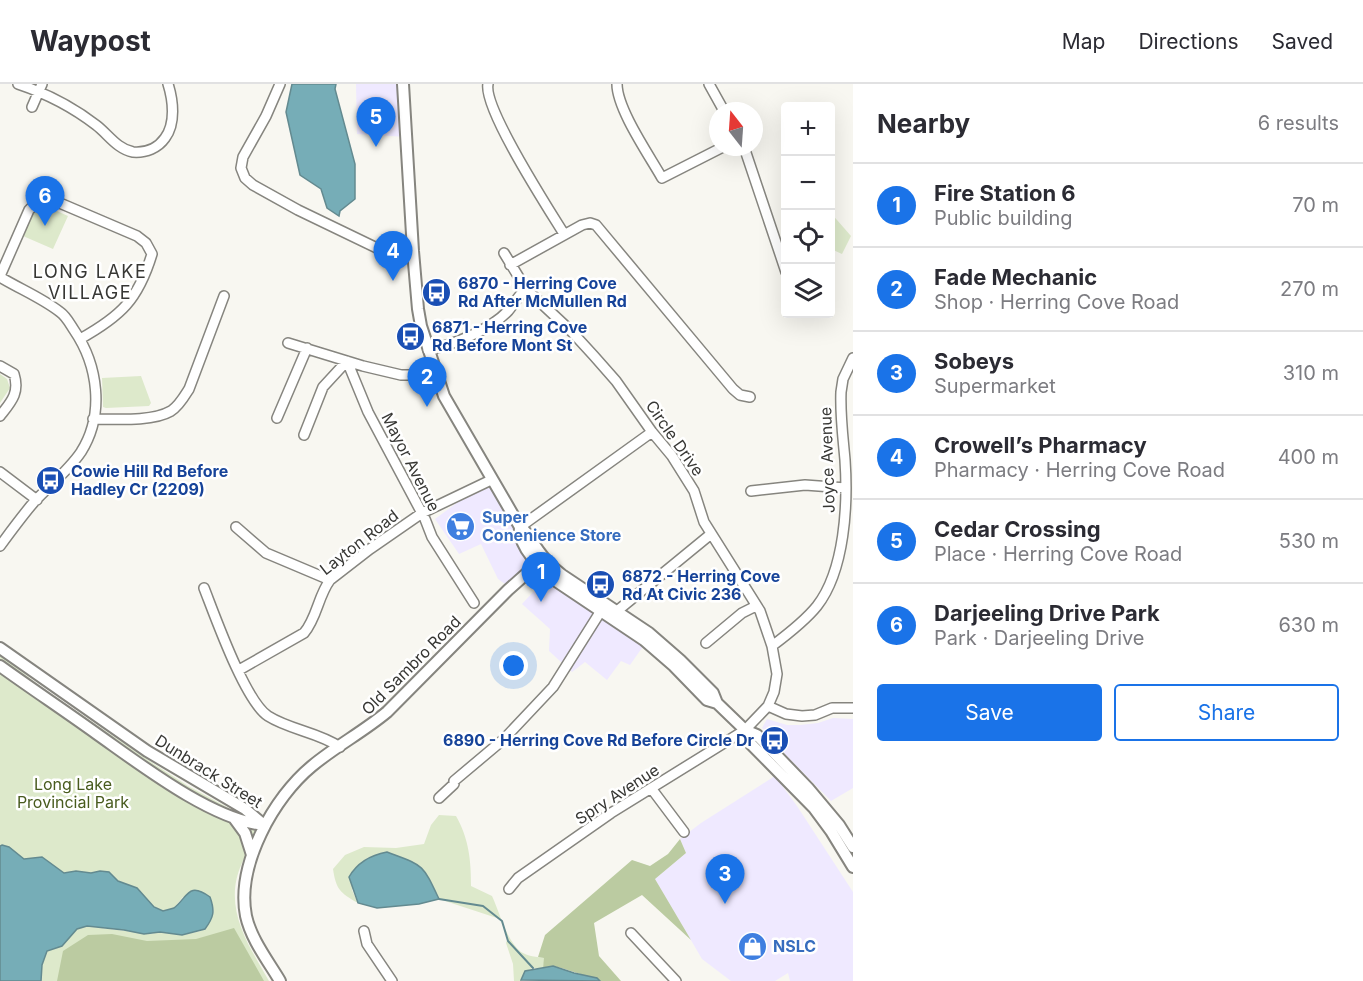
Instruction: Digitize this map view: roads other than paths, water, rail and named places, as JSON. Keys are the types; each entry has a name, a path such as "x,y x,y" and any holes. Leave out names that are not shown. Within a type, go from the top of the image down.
{"main road":[{"path":"403,84 418,309 428,350 444,396 520,527 519,536 556,581 603,608 674,666 707,700 717,703"},
{"name":"Old Sambro Road","path":"280,981 252,932 247,917 245,890 264,825 301,776 321,759 369,728 387,712 508,590 541,561"},
{"path":"603,608 617,611 667,647 713,693 717,703 745,730 757,735 808,788 839,825 853,847"},
{"name":"Dunbrack Street","path":"0,648 153,755 245,809 264,825"},
{"name":"Dunbrack Street","path":"0,666 151,771 192,796 234,818 264,825"},
{"path":"745,730 749,742 814,808 837,839 853,867"},
{"path":"234,818 249,842 253,859"}],"street":[{"path":"18,84 40,88 96,125 118,146 134,152 159,146 167,135 172,110 168,84"},
{"path":"280,84 262,125 243,157 241,168 244,178 289,205 383,252 413,251"},
{"path":"488,84 487,90 504,131 564,234"},
{"path":"617,84 624,111 662,178 709,154"},
{"path":"709,84 719,102"},
{"path":"32,107 40,88"},
{"path":"747,156 783,264"},
{"path":"0,546 36,500 80,454 93,419 95,383 89,357 80,339 61,313 0,275 29,210 36,203 48,198 137,236 146,243 152,254 140,287 122,311 80,339"},
{"path":"510,265 564,234 590,223 601,229 682,331 733,389 740,395 750,397"},
{"name":"Circle Drive","path":"504,253 526,289 572,332 616,381 672,456 694,491 704,522 760,611 772,646 777,674 774,692 768,706 745,730"},
{"path":"428,350 470,337 504,314 526,289"},
{"path":"93,419 155,417 170,412 181,403 189,389 224,296"},
{"path":"288,343 403,375 415,375 434,369"},
{"path":"277,418 307,348"},
{"name":"Joyce Avenue","path":"772,646 809,616 820,602 830,585 838,558 843,536 846,488 841,392 843,379 853,358"},
{"path":"304,435 323,387 347,361"},
{"name":"Mayor Avenue","path":"347,361 368,412 422,513 432,537 474,603"},
{"path":"0,366 14,374 17,387 15,397 0,416"},
{"path":"520,527 652,432"},
{"path":"0,472 36,500"},
{"name":"Layton Road","path":"239,670 304,633 311,623 330,580 370,549 422,513 491,480"},
{"path":"751,491 805,485 846,488"},
{"path":"236,527 266,552 330,580"},
{"path":"617,611 711,534"},
{"path":"204,588 229,650 254,701 267,715 309,734 329,739 340,747"},
{"path":"706,643 742,613 756,606"},
{"path":"439,798 454,784 454,781 504,739 553,687 603,608"},
{"path":"768,706 786,714 802,716 814,715 832,708 853,708"},
{"name":"Spry Avenue","path":"509,888 518,878 610,813 745,730"},
{"path":"651,788 684,832"},
{"path":"364,931 367,944 392,981"},
{"path":"631,933 676,981"}],"water":[{"path":"292,84 336,84 335,89 355,164 355,199 340,211 339,216 327,208 321,189 300,175 286,112"},
{"path":"0,846 9,847 24,859 42,857 64,873 109,872 118,881 137,888 154,907 163,911 174,908 189,892 197,890 203,892 210,897 213,906 212,917 205,929 182,935 160,932 144,934 87,926 77,929 62,946 47,951 42,965 41,981 0,981"},
{"path":"387,852 420,867 429,878 439,899 419,904 377,908 358,903 349,877 365,860"},
{"path":"553,966 597,978 600,981 521,980 525,971"}],"waterway":[{"path":"439,899 483,906 502,921 508,941 533,968"}],"place":[{"name":"Cedar Crossing","path":"376,147"},
{"name":"Darjeeling Drive Park","path":"45,226"},
{"name":"Crowell’s Pharmacy","path":"393,281"},
{"name":"6870 - Herring Cove Rd After McMullen Rd","path":"437,292"},
{"name":"6871 - Herring Cove Rd Before Mont St","path":"411,336"},
{"name":"Fade Mechanic","path":"427,407"},
{"name":"Cowie Hill Rd Before Hadley Cr (2209)","path":"50,480"},
{"name":"Super Conenience Store","path":"461,526"},
{"name":"6872 - Herring Cove Rd At Civic 236","path":"601,585"},
{"name":"Fire Station 6","path":"541,602"},
{"name":"6890 - Herring Cove Rd Before Circle Dr","path":"775,740"},
{"name":"Sobeys","path":"725,904"},
{"name":"NSLC","path":"752,946"}],"district":[{"name":"LONG LAKE VILLAGE","path":"90,282"}],"park label":[{"name":"Long Lake Provincial Park","path":"73,793"}]}
